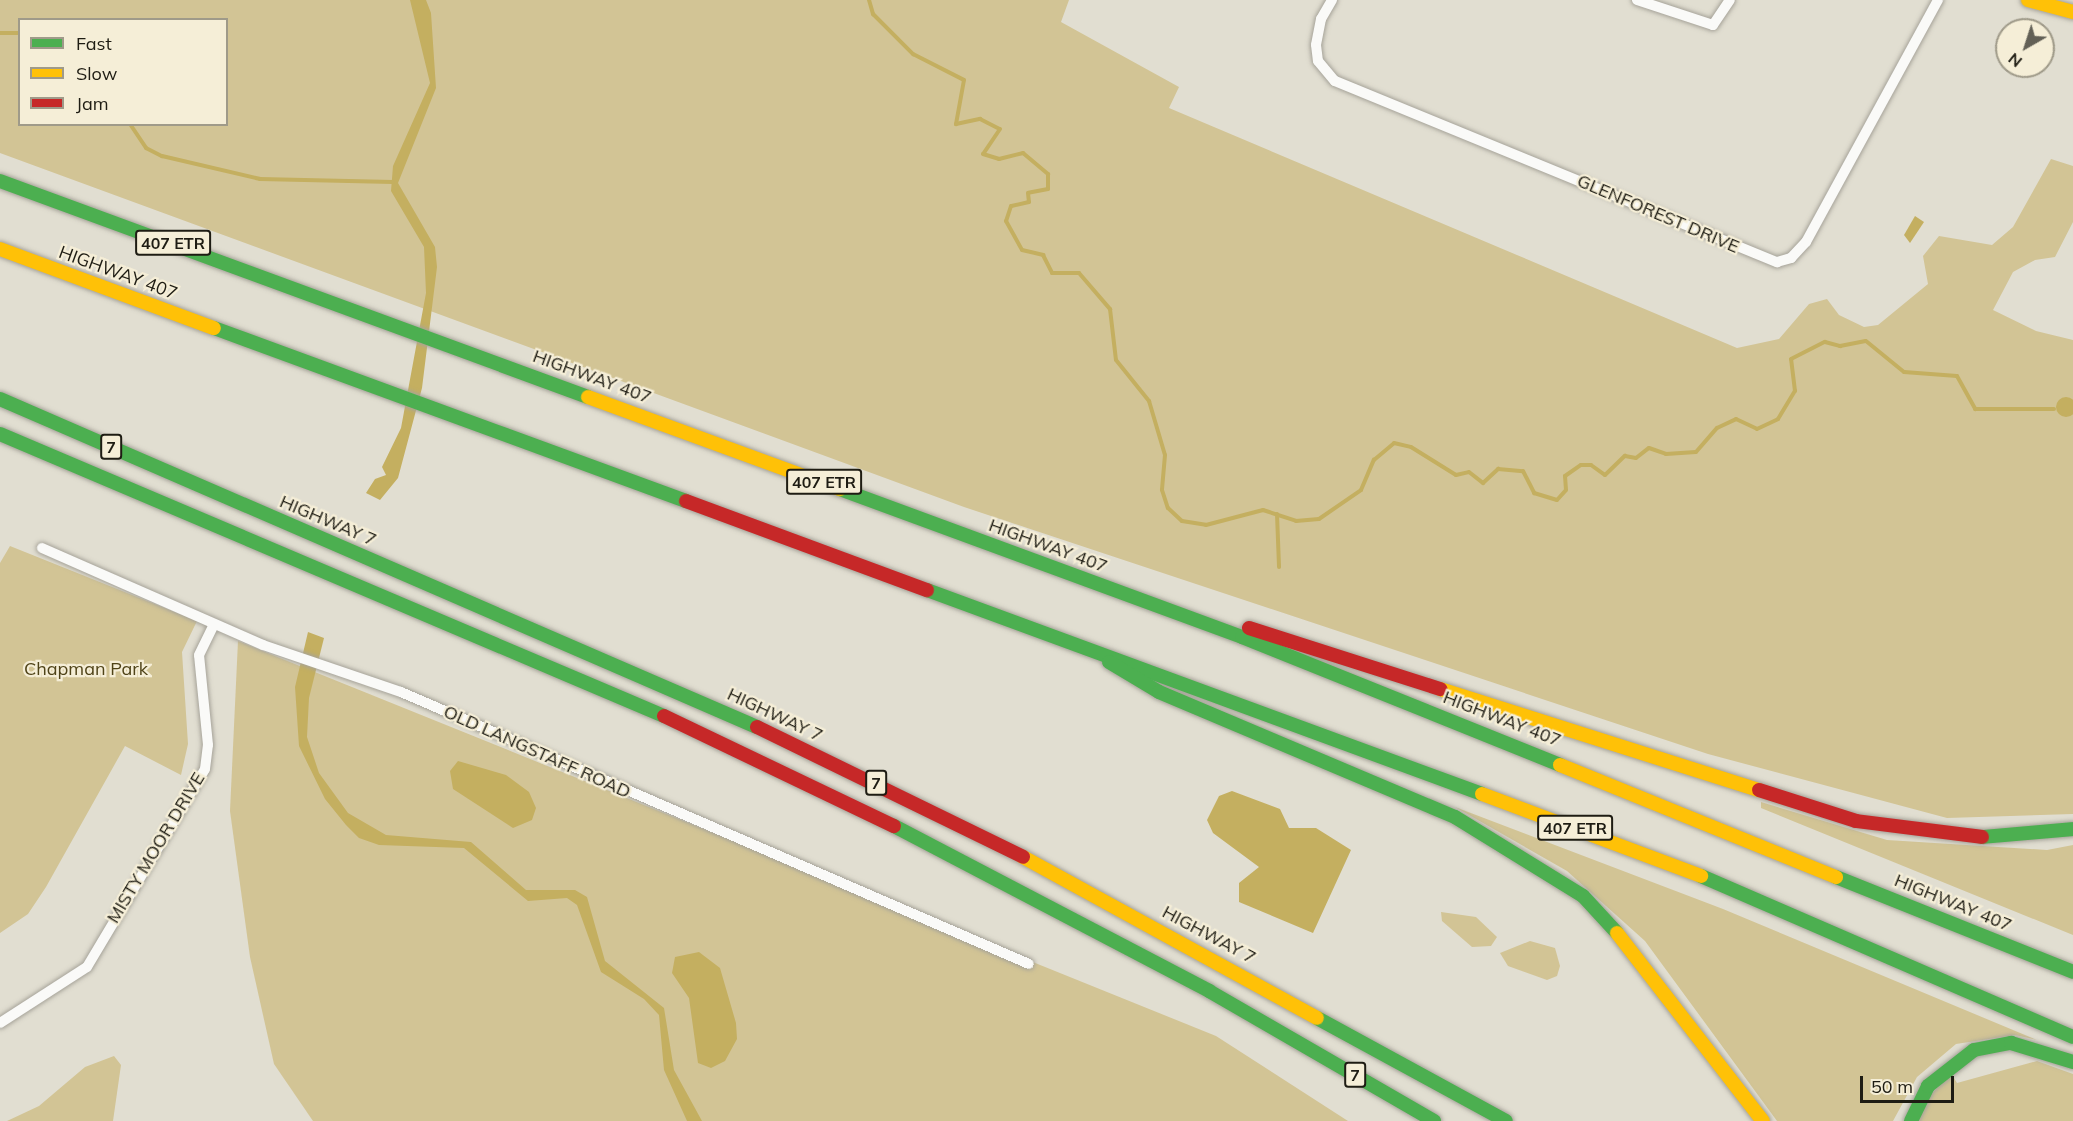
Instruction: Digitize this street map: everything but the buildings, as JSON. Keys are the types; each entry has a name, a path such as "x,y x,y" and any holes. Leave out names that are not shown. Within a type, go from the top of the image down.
{"main road":[{"path":"2028,0 2073,12"},
{"name":"HIGHWAY 407","path":"0,181 345,305 1146,601 1549,757 2073,972"},
{"name":"HIGHWAY 407","path":"0,249 494,431 1069,638 1681,867 2073,1037"},
{"name":"HIGHWAY 7","path":"0,399 694,696 959,822 1506,1121"},
{"name":"7","path":"0,434 697,731 966,862 1209,992 1434,1121"},
{"path":"1146,601 1306,643 1856,821 1987,838 2073,829"},
{"path":"1069,638 1159,693 1455,817 1582,896 1638,954 1763,1121"},
{"path":"1911,1121 1928,1086 1974,1050 2011,1043 2073,1062"}],"street":[{"name":"GLENFOREST DRIVE","path":"1332,0 1321,19 1316,45 1318,61 1335,81 1777,262 1791,258 1806,242 1938,0"},
{"path":"1637,0 1713,25 1730,0"},
{"name":"OLD LANGSTAFF ROAD","path":"42,548 285,653 320,667 400,692 1029,964"},
{"name":"MISTY MOOR DRIVE","path":"0,1023 87,967 205,769 208,745 199,655 214,624"}],"green space":[{"path":"0,0 1069,0 1061,22 1179,87 1169,108 1737,348 1779,339 1809,304 1827,299 1839,315 1864,327 1878,325 1928,284 1923,256 1939,236 1992,245 2013,227 2051,159 2073,166 2073,222 2055,257 2035,260 2013,272 1993,310 2036,331 2073,340 2073,814 1947,818 1708,754 964,507 0,153"},
{"name":"Chapman Park","path":"10,546 197,621 182,652 188,744 181,775 125,746 46,887 28,914 0,933 0,563"},
{"path":"238,641 1216,1036 1348,1121 313,1121 274,1064 250,957 230,811"},
{"path":"1761,802 1887,840 2047,850 2073,845 2073,935 1761,808"},
{"path":"1455,807 1723,909 2037,1040 2015,1035 1956,1044 1917,1077 1893,1121 1777,1121 1645,941 1567,871"},
{"path":"1441,912 1476,917 1497,937 1491,946 1472,947 1442,921"},
{"path":"1530,941 1555,948 1560,966 1557,976 1547,980 1508,966 1500,953"},
{"path":"114,1056 121,1065 113,1121 7,1121 39,1106 85,1067"},
{"path":"2037,1061 2073,1074 2073,1121 1917,1121 1926,1100 1951,1073 1957,1083"}],"shaded area":[{"path":"410,0 426,0 431,13 436,88 398,183 435,247 437,267 422,388 398,478 380,500 366,493 375,479 386,475 382,467 401,428 426,293 424,247 391,191 393,166 430,83"},
{"path":"1915,216 1924,222 1910,243 1904,235"},
{"path":"2066,397 2073,400 2073,414 2066,417 2059,414 2056,407 2059,400"},
{"path":"308,632 324,638 309,698 307,737 319,773 348,813 386,835 471,842 526,890 575,890 587,897 605,961 664,1008 674,1070 702,1121 687,1121 664,1070 659,1015 644,999 601,972 577,905 567,898 528,901 464,848 379,845 359,838 325,799 299,746 295,687"},
{"path":"458,761 506,775 529,792 536,808 532,820 513,828 453,789 450,771"},
{"path":"1232,791 1280,809 1289,828 1316,828 1351,850 1313,933 1239,902 1239,883 1259,867 1213,833 1207,820 1219,796"},
{"path":"699,952 720,968 736,1023 737,1039 725,1061 711,1068 698,1063 689,998 672,973 675,957"}],"waterway":[{"path":"869,0 873,14 913,54 964,80 956,124 980,119 1000,129 983,154 999,159 1023,153 1048,174 1048,189 1028,193 1029,202 1011,206 1006,221 1022,250 1043,255 1052,273 1079,273 1110,309 1116,360 1149,401 1165,455 1162,490 1168,508 1182,521 1206,525 1263,510 1296,521 1319,519 1361,490 1374,460 1394,443 1411,447 1456,475 1469,472 1483,483 1498,469 1523,471 1534,493 1557,500 1566,490 1565,476 1581,465 1591,465 1605,475 1625,456 1636,458 1649,448 1666,454 1696,452 1717,428 1736,419 1757,429 1778,419 1795,391 1791,359 1825,342 1840,346 1866,341 1904,372 1957,376 1975,409 2054,409"},
{"path":"0,33 18,33"},
{"path":"131,126 146,148 162,156 260,179 393,182"},
{"path":"1277,514 1279,567"}],"traffic: fast":[{"path":"0,181 588,397"},
{"path":"214,328 686,501"},
{"path":"0,399 757,727"},
{"path":"0,434 664,716"},
{"path":"840,489 1242,637 1560,765"},
{"path":"927,590 1482,794"},
{"path":"1109,662 1159,692 1455,817 1583,896 1617,933"},
{"path":"894,826 1209,991 1434,1121"},
{"path":"1982,837 2073,829"},
{"path":"1701,876 2073,1037"},
{"path":"1836,877 2073,972"},
{"path":"1317,1018 1506,1121"},
{"path":"1911,1121 1928,1086 1974,1050 2011,1043 2073,1062"}],"traffic: slow":[{"path":"2028,0 2073,12"},
{"path":"0,249 214,328"},
{"path":"588,397 840,489"},
{"path":"1440,689 1759,790"},
{"path":"1560,765 1836,877"},
{"path":"1482,794 1701,876"},
{"path":"1023,857 1317,1018"},
{"path":"1617,933 1763,1121"}],"traffic: jam":[{"path":"686,501 927,590"},
{"path":"1249,628 1440,689"},
{"path":"664,716 894,826"},
{"path":"757,727 1023,857"},
{"path":"1759,790 1856,821 1982,837"}]}
